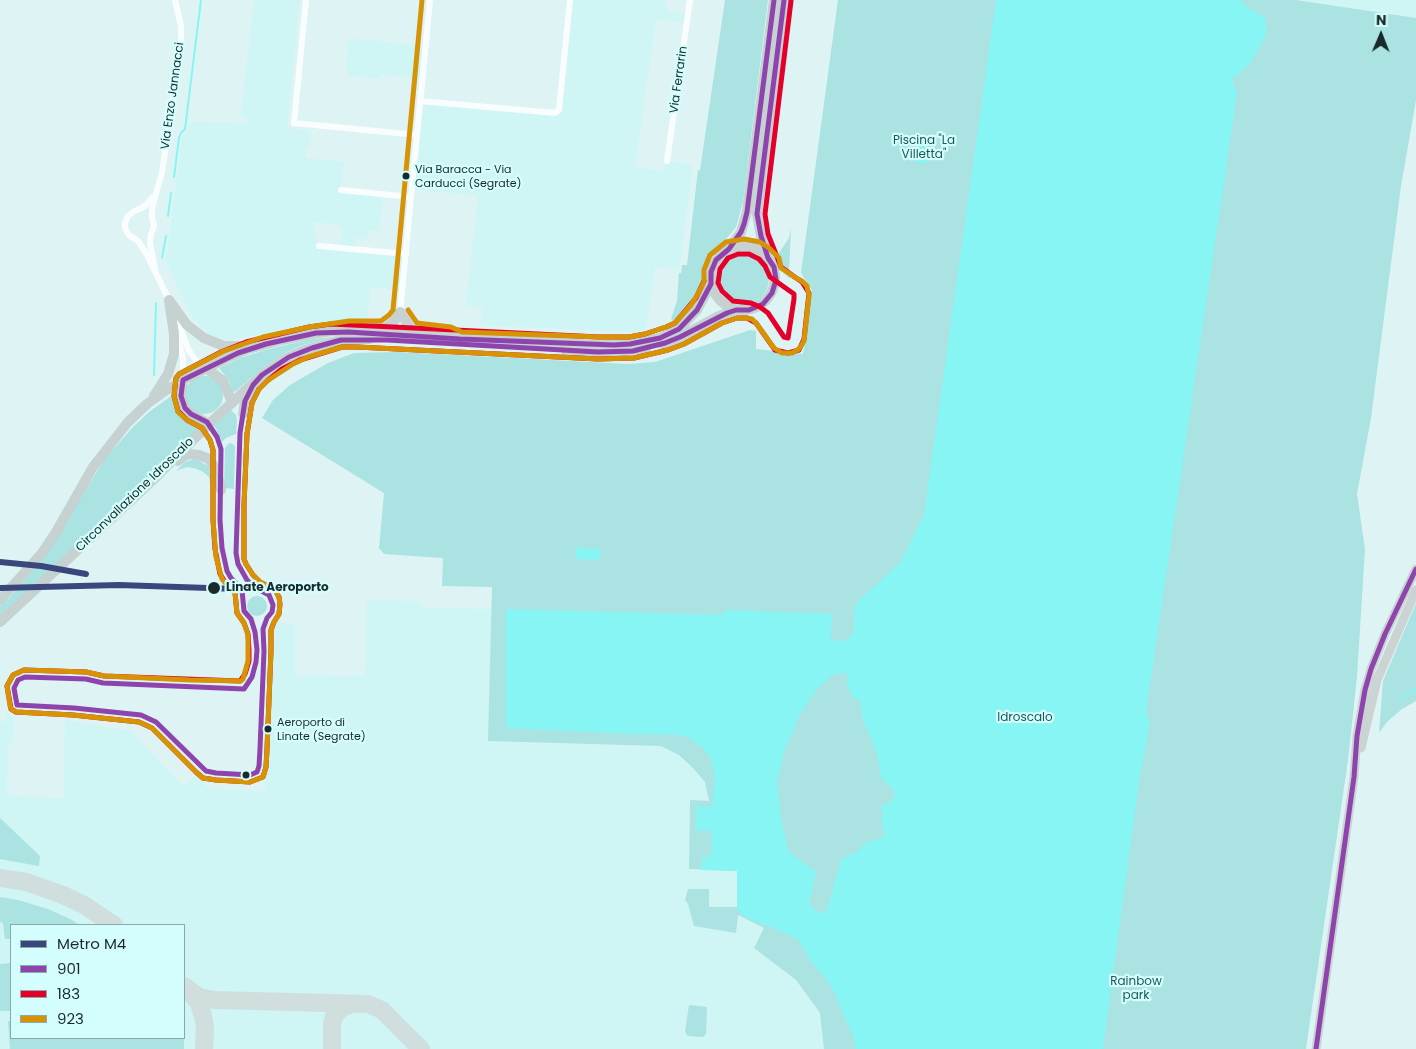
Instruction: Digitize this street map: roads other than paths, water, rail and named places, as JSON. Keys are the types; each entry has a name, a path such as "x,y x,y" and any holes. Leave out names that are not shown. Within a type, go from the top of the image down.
{"main road":[{"path":"774,0 747,212 741,232 729,249 716,260 711,272 711,284 719,300 736,310 756,308 768,300 776,280 775,272 760,236 757,214 784,0"},
{"path":"729,249 744,246 751,247 758,249 768,258"},
{"path":"331,331 460,339 599,345 630,344 664,336 679,329 698,310 711,284"},
{"path":"169,300 200,336 213,343 226,346 241,347 350,328 383,329 395,320 400,312 412,330 450,334 460,339"},
{"path":"147,404 164,381 173,358 174,338 169,300"},
{"name":"Circonvallazione Idroscalo","path":"0,622 155,478 208,424 262,375 300,352 346,340 387,340 598,352 633,351 665,343 719,316 736,310"},
{"path":"0,600 42,553 100,457 128,422 147,404 182,380 206,368 238,353 281,340"},
{"path":"206,368 223,381 232,402"},
{"path":"243,414 245,401 250,390 262,375"},
{"path":"182,380 181,396 185,408 208,424"},
{"path":"155,478 184,456 199,454 208,459 217,471 221,490"},
{"path":"1316,1049 1354,777 1357,736 1368,678 1385,634 1416,570"},
{"path":"1354,777 1377,680 1416,590"}],"street":[{"name":"Via Enzo Jannacci","path":"155,269 151,249 151,234 154,226 152,208 162,172 181,46 181,26 175,0"},
{"path":"306,0 294,124 417,135"},
{"path":"400,312 430,0"},
{"path":"420,101 555,113 559,110 570,0"},
{"name":"Via Ferrarin","path":"667,161 690,0"},
{"path":"341,190 411,197"},
{"name":"Via Enzo Jannacci","path":"156,192 147,204 130,215 125,223 127,232 143,248 155,269 189,351 197,362 206,368"},
{"path":"138,210 147,212 152,217"},
{"path":"135,239 145,239 151,234"},
{"path":"319,246 406,254"},
{"name":"Via Enzo Jannacci","path":"169,300 183,355 182,380"}],"water":[{"name":"Idroscalo","path":"996,0 1241,0 1246,6 1264,17 1266,32 1250,64 1232,79 1237,93 1146,711 1150,724 1139,781 1103,1049 856,1049 852,1032 836,995 810,960 800,942 769,926 746,918 739,911 737,907 737,871 701,870 702,857 711,857 712,831 696,830 696,806 712,807 715,782 712,760 704,749 688,737 679,735 506,728 506,609 724,615 725,610 832,614 831,640 848,640 853,633 855,607 859,600 900,563 924,515","holes":["847,673 847,683 851,695 861,702 864,724 873,742 879,763 880,775 885,783 894,790 895,796 890,803 882,805 882,825 885,832 883,838 864,844 857,852 841,859 827,910 820,914 809,904 816,872 789,852 781,819 777,783 785,749 801,713 816,690 834,674"]},
{"path":"919,137 933,138 932,145 929,145 927,164 916,162"},
{"path":"576,547 600,549 600,560 576,559"}],"waterway":[{"path":"174,177 179,138 185,129 201,0"},
{"path":"168,216 171,193"},
{"path":"162,258 166,236"},
{"path":"154,375 156,303"},
{"path":"1397,700 1416,689"}],"metro line":[{"name":"M4","path":"0,562 41,566 86,574"},
{"name":"M4","path":"0,588 119,585 268,590"}],"place":[{"name":"Via Baracca - Via Carducci (Segrate)","path":"406,176"},
{"name":"Linate Aeroporto","path":"214,588"},
{"name":"Aeroporto di Linate (Segrate)","path":"268,729"}],"park label":[{"name":"Piscina \"La Villetta\"","path":"924,148"},
{"name":"Rainbow park","path":"1136,989"}]}
